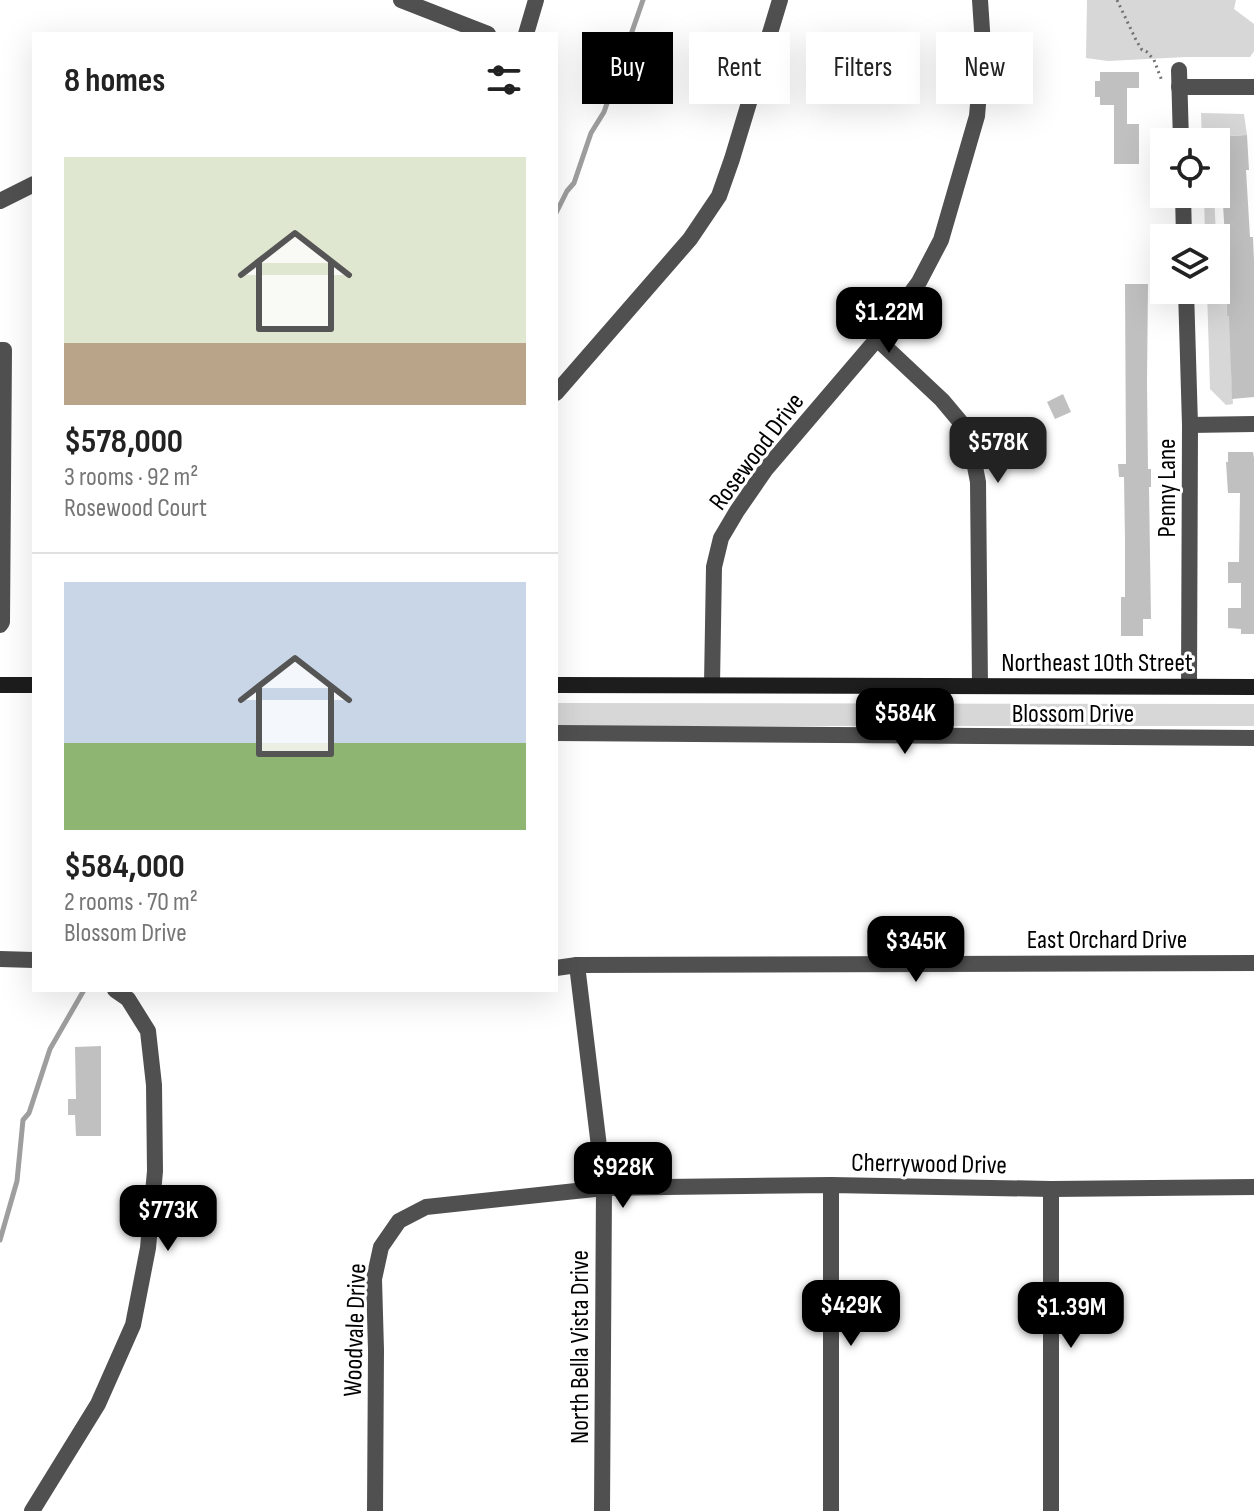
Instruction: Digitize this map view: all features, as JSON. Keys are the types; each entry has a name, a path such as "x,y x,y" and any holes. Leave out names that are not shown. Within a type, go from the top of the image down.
{"main road":[{"path":"0,685 32,685"},
{"name":"Northeast 10th Street","path":"558,685 1254,687"}],"street":[{"path":"401,0 483,32"},
{"path":"527,32 536,0"},
{"path":"558,391 690,239 719,196 780,0"},
{"name":"Rosewood Drive","path":"712,684 714,567 721,538 766,469 877,339 919,282 941,240 977,116 983,45 980,0"},
{"path":"1179,70 1180,128"},
{"path":"1179,87 1254,87"},
{"path":"0,201 32,185"},
{"name":"Penny Lane","path":"1186,304 1190,425 1189,686"},
{"path":"877,339 942,400 968,431 978,482 980,686"},
{"path":"0,350 4,350 0,625"},
{"path":"1190,425 1254,424"},
{"name":"Blossom Drive","path":"558,733 1254,738"},
{"path":"0,959 32,960"},
{"name":"East Orchard Drive","path":"577,965 1254,963"},
{"path":"558,968 577,965"},
{"name":"North Bella Vista Drive","path":"577,965 604,1188 602,1511"},
{"path":"32,1511 98,1404 133,1325 148,1248 155,1171 154,1085 148,1031 128,999 118,992"},
{"path":"831,1185 831,1511"},
{"name":"Cherrywood Drive","path":"604,1188 831,1185 1051,1189 1254,1187"},
{"name":"Woodvale Drive","path":"375,1511 374,1279 381,1247 399,1221 426,1207 604,1188"},
{"path":"1051,1189 1051,1511"}],"path":[{"path":"1117,0 1142,50 1154,60 1162,81"}],"shaded area":[{"path":"1087,0 1236,0 1234,9 1254,24 1254,51 1250,57 1108,61 1086,58"},
{"path":"1201,113 1244,114 1247,135 1230,136 1230,128 1202,128"},
{"path":"1204,208 1215,208 1215,224 1205,224"},
{"path":"1254,274 1230,288 1230,276"},
{"path":"1207,304 1226,304 1227,316 1238,316 1231,373 1233,404 1226,405 1210,389"},
{"path":"558,703 1254,704 1254,726 558,726"}],"building":[{"path":"1100,72 1139,72 1139,88 1127,88 1127,124 1139,124 1139,164 1114,164 1114,105 1100,105 1100,97 1095,97 1095,81 1100,81"},
{"path":"1247,135 1249,170 1246,170 1254,260 1254,397 1232,399 1226,304 1230,304 1230,224 1224,224 1223,208 1230,208 1230,136"},
{"path":"1125,284 1148,284 1151,619 1143,619 1143,636 1121,636 1121,597 1125,597 1124,477 1119,477 1118,464 1126,464"},
{"path":"1063,394 1071,412 1055,419 1047,402"},
{"path":"1228,452 1253,452 1254,458 1254,634 1241,634 1241,629 1228,628 1228,608 1241,608 1241,583 1228,583 1228,562 1239,562 1240,493 1228,493"},
{"path":"101,1046 101,1136 76,1136 75,1115 68,1115 68,1099 76,1099 75,1047"}],"waterway":[{"path":"558,209 574,183 591,133 604,112 643,0"},
{"path":"0,1240 17,1181 23,1120 29,1113 50,1049 83,992"}]}
